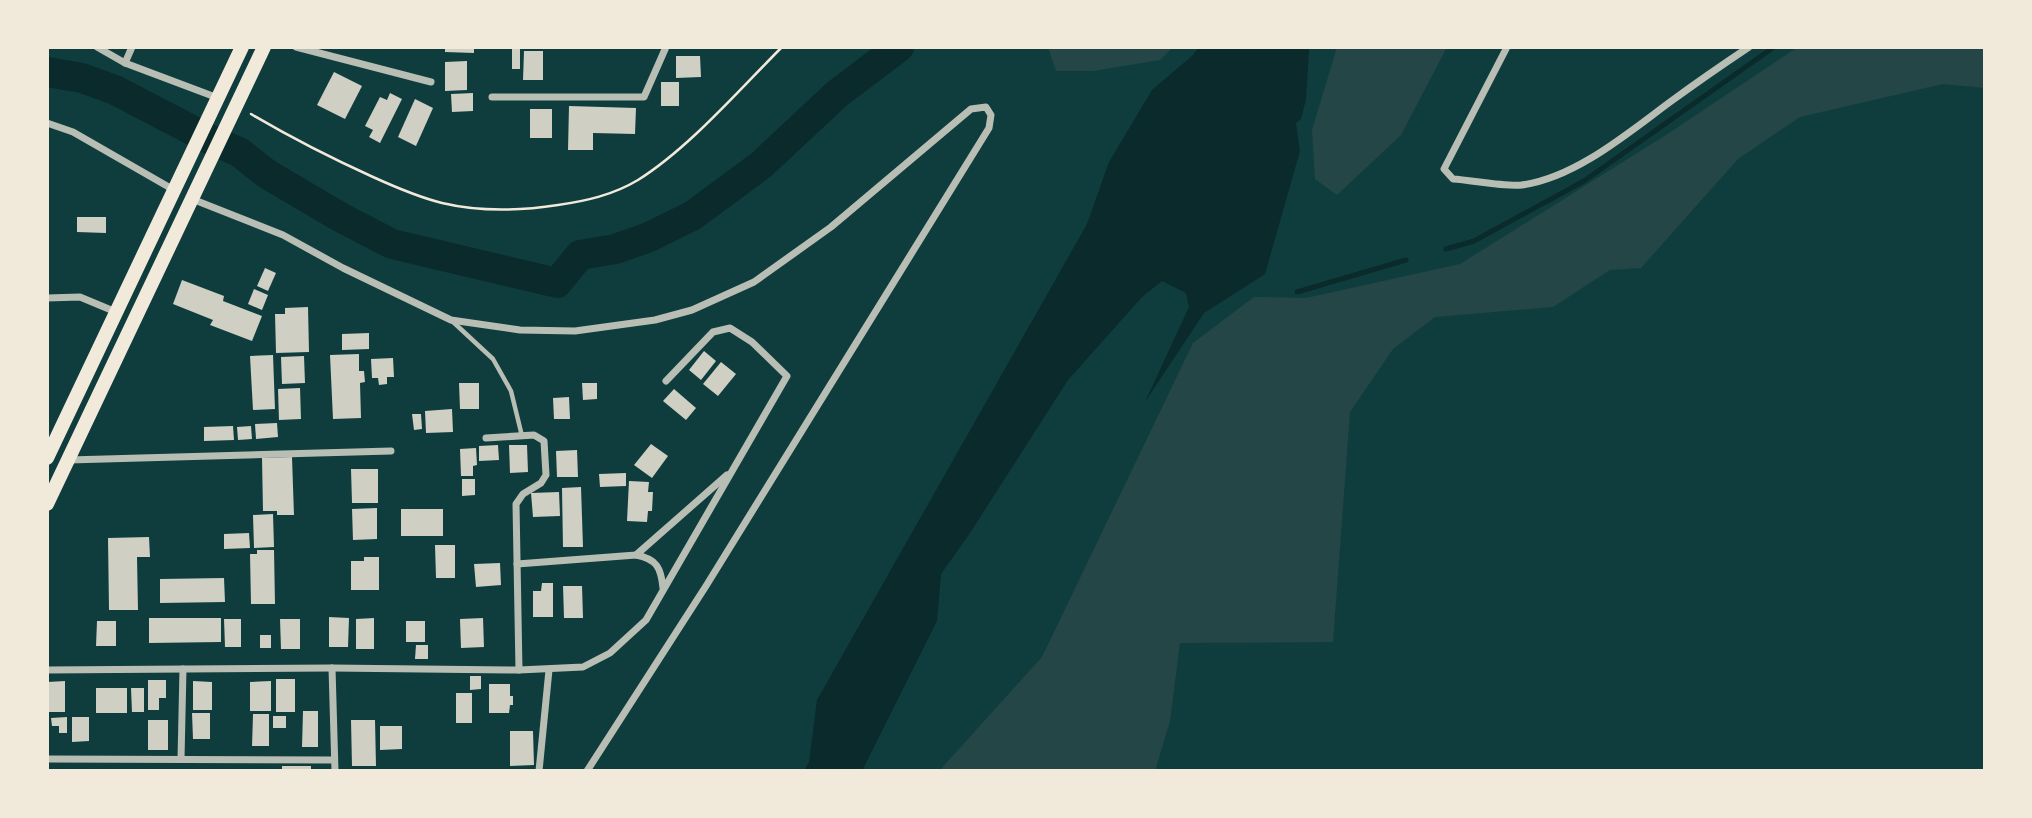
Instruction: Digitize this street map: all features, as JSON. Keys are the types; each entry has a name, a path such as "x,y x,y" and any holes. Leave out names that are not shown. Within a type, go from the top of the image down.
{"highway":[{"path":"47,458 242,47"},
{"path":"47,504 264,47"}],"street":[{"path":"97,47 215,104"},
{"path":"125,62 132,47"},
{"path":"296,47 431,82"},
{"path":"492,97 644,96 666,47"},
{"path":"1507,47 1444,169 1452,179 1521,185 1550,178 1610,147 1749,47"},
{"path":"192,199 283,235 343,268 451,320 520,330 575,331 655,320 692,310 754,282 831,227 971,109 986,107 991,115 989,128 706,586 587,771"},
{"path":"47,123 73,132 178,183"},
{"path":"47,298 80,297 116,312"},
{"path":"47,670 549,670 583,667 610,653 646,620 787,376 752,342 730,328 713,332 666,381"},
{"path":"486,438 534,435 544,441 546,475 541,483 523,494 516,504 519,670"},
{"path":"69,460 391,451"},
{"path":"636,555 733,470"},
{"path":"517,564 636,555 648,558 657,565 662,574 663,590"},
{"path":"332,668 335,771"},
{"path":"181,759 183,669"},
{"path":"539,771 549,670"},
{"path":"47,759 334,760"}],"lane":[{"path":"451,320 493,359 511,391 522,436"}],"path":[{"path":"233,112 420,197 476,209 543,208 607,195 638,180 671,156 782,47"}],"shaded area":[{"path":"1048,47 1173,47 1160,60 1093,71 1056,71"},
{"path":"1199,47 1311,47 1306,99 1301,119 1296,123 1300,151 1265,274 1204,313 1145,402 1189,307 1186,293 1162,281 1142,297 1068,380 941,574 937,621 862,771 804,771 809,762 817,700 1087,224 1109,162 1152,90"},
{"path":"1337,47 1447,47 1401,135 1337,195 1315,179 1312,130"},
{"path":"1798,47 1985,47 1985,88 1943,84 1800,117 1738,159 1641,268 1610,270 1553,307 1435,317 1393,349 1350,412 1333,642 1180,643 1170,721 1155,771 939,771 1042,657 1193,343 1254,297 1306,298 1460,264 1669,133"}],"building":[{"path":"445,47 474,47 474,53 445,52"},
{"path":"512,47 520,47 520,69 512,69"},
{"path":"524,51 543,51 543,80 523,80"},
{"path":"676,56 700,56 701,77 676,78"},
{"path":"467,61 467,90 445,91 445,62"},
{"path":"334,72 362,86 345,119 317,105"},
{"path":"661,82 679,82 679,106 661,106"},
{"path":"390,93 402,99 380,143 369,137 373,130 365,126 380,97 387,100"},
{"path":"473,93 473,111 452,112 451,94"},
{"path":"415,99 433,108 416,146 398,137"},
{"path":"569,106 636,108 635,134 593,133 593,150 568,150"},
{"path":"530,109 552,109 552,138 530,138"},
{"path":"77,217 106,217 106,233 77,232"},
{"path":"265,268 276,273 268,291 257,286"},
{"path":"182,280 224,296 223,301 262,316 252,341 210,325 213,320 173,304"},
{"path":"254,289 268,295 262,310 248,304"},
{"path":"308,307 309,352 276,353 275,314 285,314 285,308"},
{"path":"369,333 369,349 342,350 342,334"},
{"path":"704,351 716,361 701,380 689,370"},
{"path":"359,354 359,371 364,371 365,382 360,383 361,418 333,419 330,355"},
{"path":"273,355 275,409 253,410 250,356"},
{"path":"304,356 305,383 282,384 281,357"},
{"path":"393,358 394,377 387,377 387,384 379,385 378,378 372,378 371,359"},
{"path":"721,362 736,374 718,396 703,384"},
{"path":"459,383 479,383 479,409 460,409"},
{"path":"582,383 597,383 597,399 583,400"},
{"path":"300,388 301,419 279,420 278,389"},
{"path":"674,389 696,408 686,420 663,401"},
{"path":"569,397 570,419 554,419 553,398"},
{"path":"452,409 453,432 426,433 425,411"},
{"path":"412,414 421,414 422,429 414,430"},
{"path":"277,423 278,437 256,439 255,424"},
{"path":"233,426 234,440 204,441 204,427"},
{"path":"251,426 252,439 238,440 237,427"},
{"path":"651,444 668,456 652,478 634,465"},
{"path":"498,445 499,460 479,461 479,446"},
{"path":"509,445 527,445 528,472 510,473"},
{"path":"476,448 477,465 473,466 473,476 461,476 460,449"},
{"path":"577,450 578,477 557,477 556,451"},
{"path":"292,457 294,515 277,515 277,511 263,511 262,458"},
{"path":"351,469 378,469 378,503 352,503"},
{"path":"626,473 626,486 600,487 599,474"},
{"path":"462,479 475,479 475,495 462,496"},
{"path":"629,481 649,482 648,492 653,492 652,511 648,511 647,522 627,521"},
{"path":"581,487 583,547 563,547 562,488"},
{"path":"559,492 560,516 533,517 531,493"},
{"path":"377,508 377,539 353,540 352,509"},
{"path":"401,509 443,509 443,536 401,536"},
{"path":"273,514 274,547 254,548 253,515"},
{"path":"249,533 250,548 224,549 224,534"},
{"path":"149,537 150,557 137,557 138,610 109,610 108,538"},
{"path":"435,545 455,545 455,578 436,578"},
{"path":"257,550 274,550 275,604 251,604 250,554 257,554"},
{"path":"364,557 379,557 379,590 351,590 351,561 364,561"},
{"path":"500,563 501,585 476,587 474,564"},
{"path":"224,578 225,602 160,603 160,579"},
{"path":"542,583 553,583 553,617 533,617 533,591 541,591"},
{"path":"563,586 582,586 583,618 564,618"},
{"path":"329,617 349,618 348,647 329,647"},
{"path":"149,618 221,618 221,642 149,643"},
{"path":"374,618 374,649 356,649 356,619"},
{"path":"483,618 484,647 461,648 460,619"},
{"path":"224,619 241,619 241,647 225,647"},
{"path":"280,619 300,619 300,649 281,649"},
{"path":"97,621 116,621 116,646 96,646"},
{"path":"406,621 425,621 425,642 406,642"},
{"path":"260,635 271,635 271,648 260,648"},
{"path":"416,645 428,645 428,659 415,659"},
{"path":"470,676 481,676 481,689 470,690"},
{"path":"276,679 295,679 295,712 276,712"},
{"path":"148,680 166,680 166,698 159,698 159,710 148,710"},
{"path":"65,681 65,712 47,712 47,682"},
{"path":"193,681 212,682 212,710 193,710"},
{"path":"271,681 271,711 250,711 250,682"},
{"path":"489,684 510,684 513,705 510,705 509,713 489,713"},
{"path":"96,688 127,688 127,713 96,713"},
{"path":"131,688 144,688 144,712 132,712"},
{"path":"456,693 472,693 472,723 456,723"},
{"path":"303,711 318,711 318,747 302,747"},
{"path":"192,713 210,713 210,739 193,739"},
{"path":"253,714 269,714 269,746 252,746"},
{"path":"273,716 286,716 286,728 273,728"},
{"path":"67,717 67,733 59,733 59,726 52,726 51,718"},
{"path":"72,717 89,717 89,741 72,742"},
{"path":"148,720 168,720 168,750 148,750"},
{"path":"351,720 375,720 376,766 352,766"},
{"path":"380,726 402,726 402,749 380,750"},
{"path":"510,731 533,731 534,765 510,766"},
{"path":"282,766 311,766 311,771 282,771"}],"waterway":[{"path":"47,72 82,78 115,90 239,152 267,174 392,244 557,283 580,255 615,249 647,238 692,216 761,165 837,94 899,47"},
{"path":"1446,249 1474,241 1584,181 1774,47"},
{"path":"1297,292 1406,260"}]}
